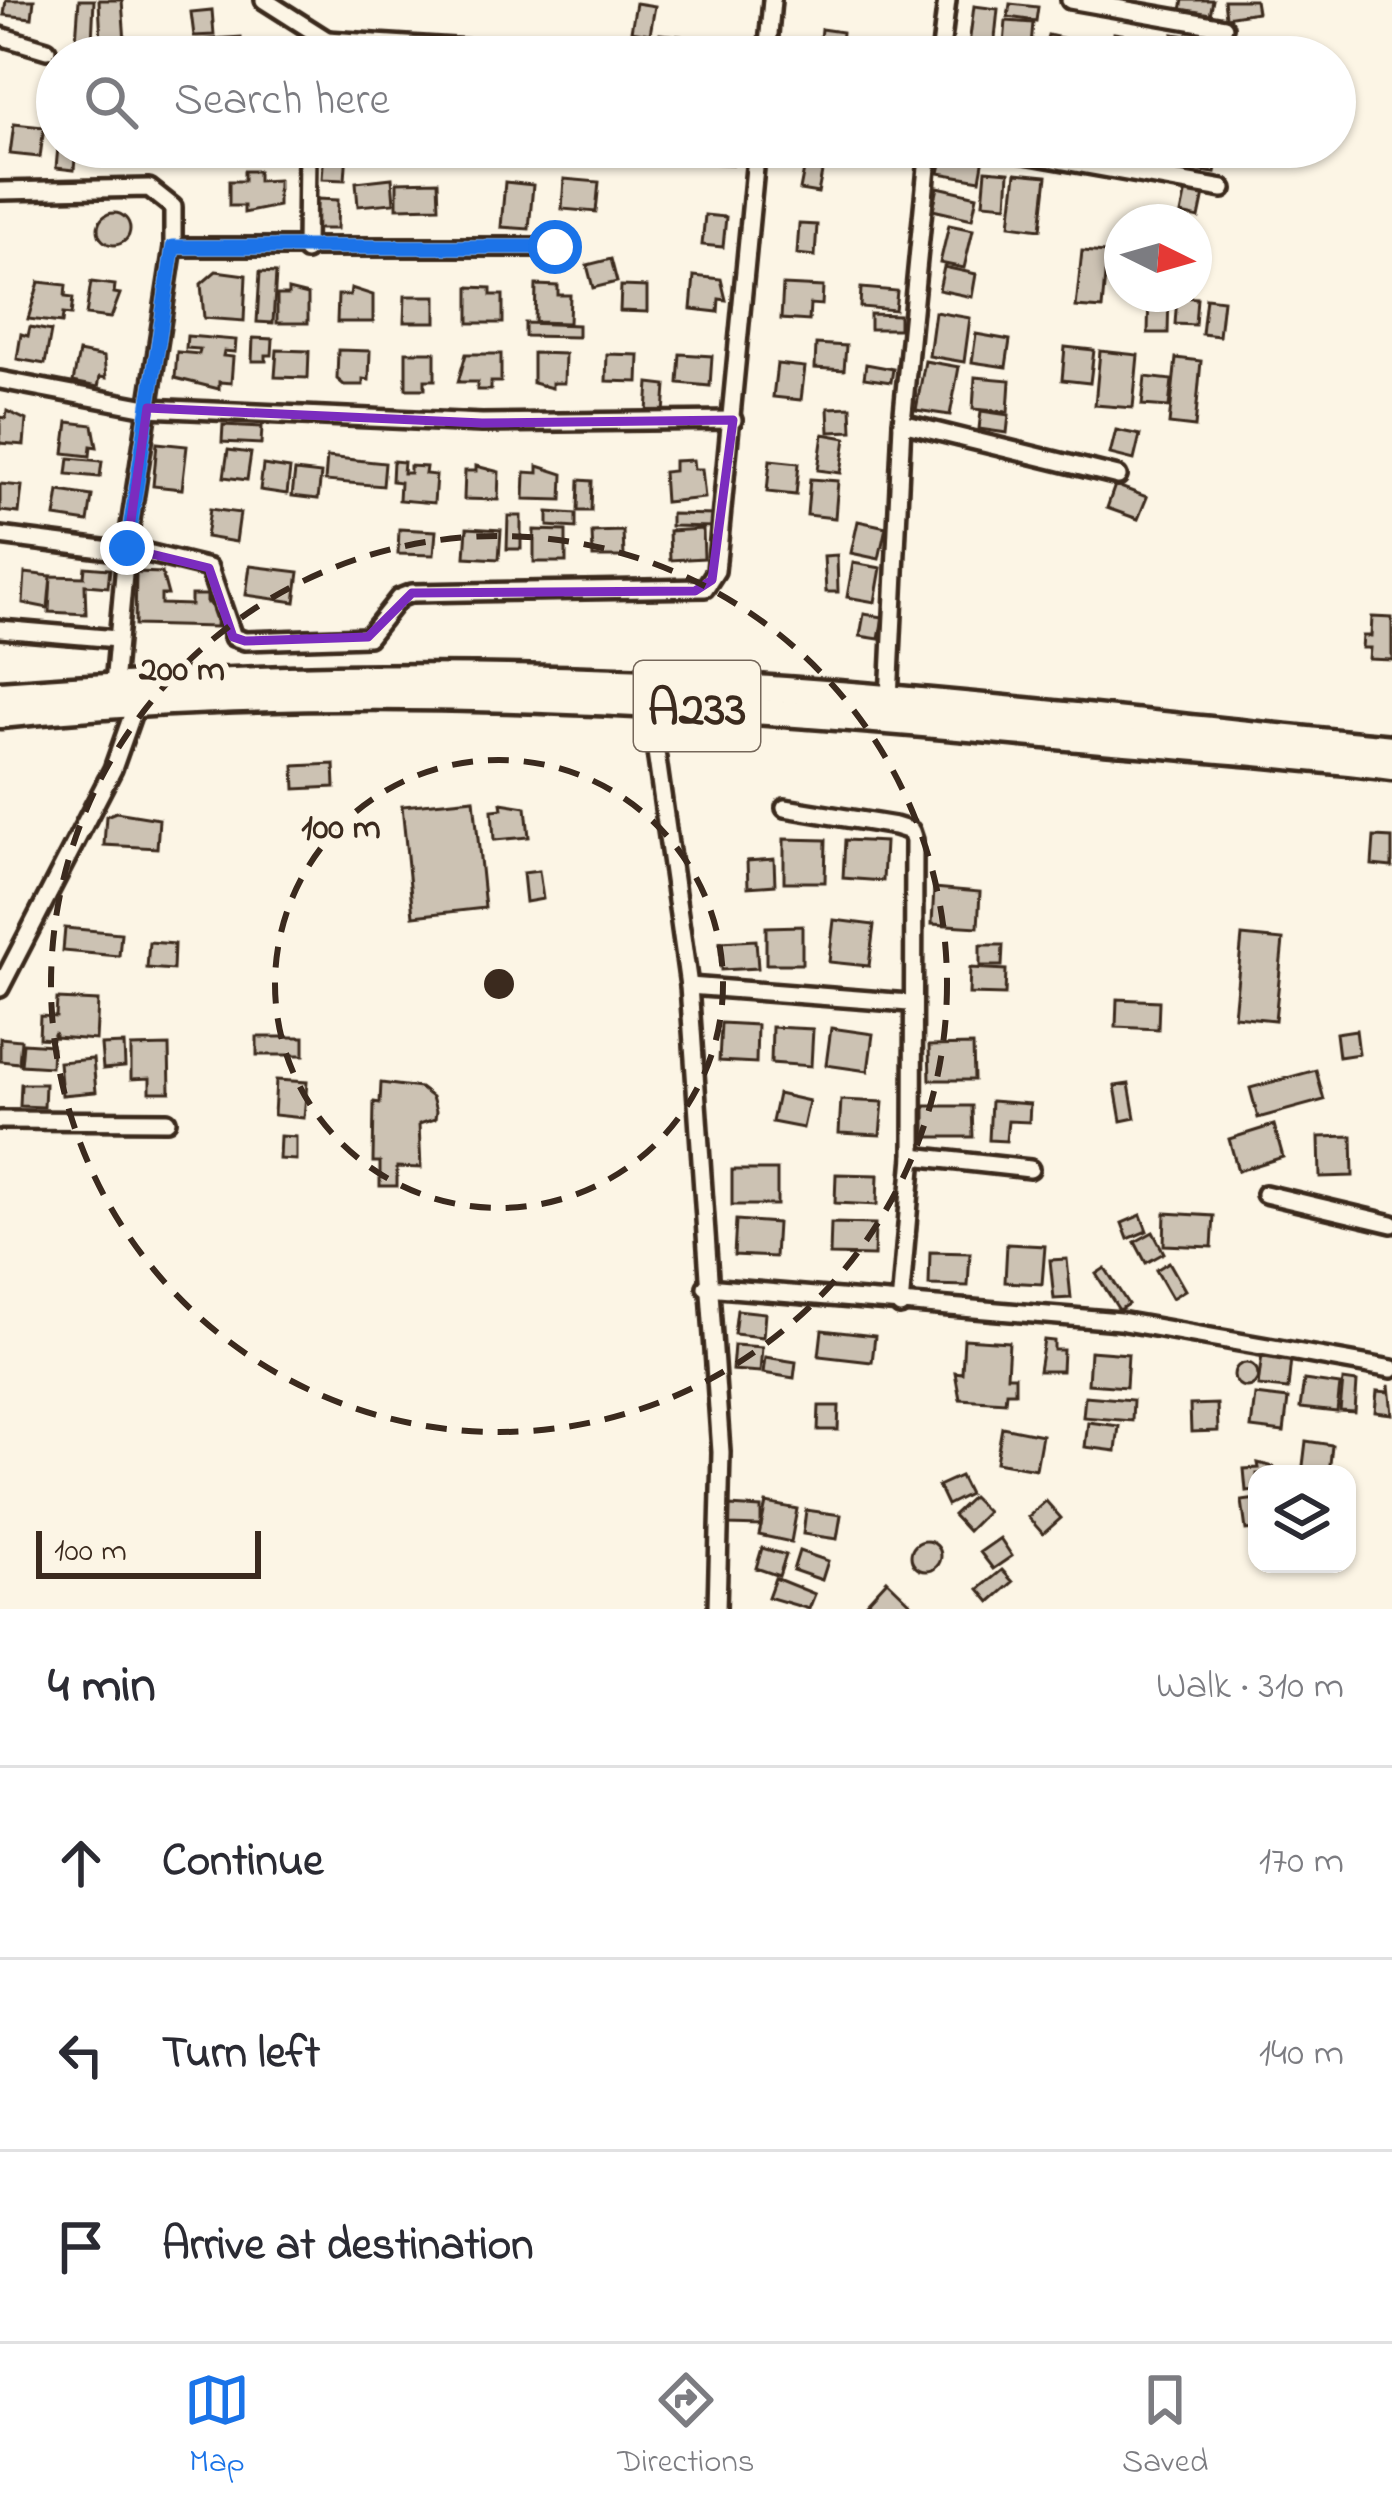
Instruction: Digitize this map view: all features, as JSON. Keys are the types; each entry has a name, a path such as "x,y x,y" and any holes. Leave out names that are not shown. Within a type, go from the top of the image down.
{"highway":[{"name":"A233","path":"0,694 115,685 565,680 889,699 1392,748"},
{"name":"A233","path":"0,715 136,704 560,698 1392,767"}],"street":[{"path":"264,0 321,36"},
{"path":"769,36 772,0"},
{"path":"943,36 947,0"},
{"path":"1070,0 1225,27"},
{"path":"0,36 36,47"},
{"path":"306,250 307,168"},
{"path":"0,536 126,550 209,568 233,637 245,641 368,637 400,598 412,593 695,591 716,571 755,168"},
{"path":"889,699 902,423 927,168"},
{"path":"1104,168 1223,189"},
{"path":"0,191 149,188 173,207 173,247 126,550 115,685"},
{"path":"173,247 555,247"},
{"path":"0,380 147,408 482,423 733,420"},
{"path":"902,423 1118,476"},
{"path":"0,629 117,639"},
{"path":"649,702 688,986 721,1452 717,1609"},
{"path":"0,988 112,770 136,704"},
{"path":"785,808 911,831 913,1156 900,1306"},
{"path":"688,986 909,1003"},
{"path":"0,1120 166,1121"},
{"path":"913,1156 1030,1169"},
{"path":"1264,1194 1392,1224"},
{"path":"706,1287 1120,1321 1392,1369"}],"highlighted area":[{"path":"147,408 482,423 733,420 712,580 695,591 412,593 368,637 245,641 233,637 209,568 127,548"}],"building":[{"path":"6,0 34,0 32,18 4,15"},
{"path":"79,0 94,0 92,36 76,36"},
{"path":"99,0 122,0 125,36 101,36"},
{"path":"1183,0 1213,0 1210,15 1181,10"},
{"path":"1224,0 1255,0 1257,12 1226,17"},
{"path":"636,3 655,6 650,34 631,31"},
{"path":"1010,4 1038,7 1036,21 1008,17"},
{"path":"974,6 998,9 995,36 970,36"},
{"path":"212,10 214,35 194,36 191,12"},
{"path":"1006,21 1033,23 1032,36 1005,36"},
{"path":"821,29 842,32 842,36 820,36"},
{"path":"14,124 36,126 36,157 10,154"},
{"path":"323,168 346,168 345,180 322,179"},
{"path":"804,168 823,168 818,193 800,190"},
{"path":"940,168 982,168 980,180 939,173"},
{"path":"986,170 1009,172 1007,205 983,203"},
{"path":"244,171 258,171 258,181 278,180 278,206 244,213 244,206 229,206 229,181 244,181"},
{"path":"1016,173 1047,176 1041,229 1010,225"},
{"path":"392,178 394,203 358,206 356,182"},
{"path":"564,179 599,182 596,212 562,209"},
{"path":"438,181 439,207 397,208 397,182"},
{"path":"505,182 533,185 529,229 501,227"},
{"path":"938,187 977,196 972,219 933,210"},
{"path":"1186,190 1204,194 1202,204 1183,204"},
{"path":"317,199 338,200 337,229 316,229"},
{"path":"114,213 125,218 130,229 125,240 114,245 103,240 98,229 103,218"},
{"path":"705,215 726,217 723,247 702,245"},
{"path":"799,224 817,225 815,256 797,254"},
{"path":"949,225 973,230 964,268 940,263"},
{"path":"1082,251 1104,253 1102,309 1076,307"},
{"path":"611,259 617,282 593,288 587,265"},
{"path":"944,267 976,274 972,297 939,290"},
{"path":"216,271 246,275 244,321 204,318 201,284"},
{"path":"260,272 276,273 273,323 257,322"},
{"path":"694,276 721,279 726,300 719,299 718,312 691,309"},
{"path":"39,282 66,285 65,297 73,298 71,315 63,314 62,323 28,319"},
{"path":"91,282 115,285 114,293 120,294 111,318 86,315"},
{"path":"536,285 558,286 558,295 570,295 569,323 535,322"},
{"path":"783,285 823,287 822,305 810,304 809,321 781,319"},
{"path":"621,286 647,287 647,312 620,311"},
{"path":"469,287 491,288 491,295 503,295 503,323 469,323"},
{"path":"351,288 373,295 373,322 337,322 338,295 350,295"},
{"path":"861,288 897,291 895,310 860,307"},
{"path":"288,290 308,295 308,323 277,323 277,295 288,295"},
{"path":"405,296 436,296 436,322 404,322"},
{"path":"1212,299 1223,300 1219,336 1202,334 1204,312 1212,312"},
{"path":"935,312 970,318 964,362 929,356"},
{"path":"1149,312 1169,312 1168,333 1148,333"},
{"path":"1176,312 1196,312 1195,325 1175,324"},
{"path":"870,314 899,315 899,329 870,329"},
{"path":"525,323 578,325 578,337 525,336"},
{"path":"30,327 51,331 45,364 17,359 21,334 28,336"},
{"path":"976,334 1010,340 1006,367 972,362"},
{"path":"187,336 236,340 235,352 224,351 223,356 233,357 231,383 219,382 219,389 175,378 177,352 199,354 200,349 186,348"},
{"path":"253,338 273,339 272,355 266,355 266,361 252,361"},
{"path":"816,344 846,346 844,370 815,368"},
{"path":"1065,347 1094,350 1090,383 1062,380"},
{"path":"277,350 309,351 308,378 275,377"},
{"path":"338,350 370,351 369,380 363,379 363,385 344,385 337,379"},
{"path":"1100,351 1138,355 1133,408 1095,405"},
{"path":"79,352 104,357 106,378 100,377 98,387 73,382"},
{"path":"406,352 435,352 435,380 425,380 425,389 406,389"},
{"path":"533,353 565,354 564,383 552,383 552,388 533,383"},
{"path":"466,354 501,354 501,382 491,382 491,390 477,390 477,382 458,382"},
{"path":"607,354 639,355 638,382 606,381"},
{"path":"680,354 712,356 710,386 678,383"},
{"path":"1176,358 1201,361 1195,427 1169,424"},
{"path":"925,361 959,367 950,415 916,410"},
{"path":"777,364 805,367 801,400 773,397"},
{"path":"866,364 893,369 891,382 864,378"},
{"path":"975,377 1010,380 1008,412 973,409"},
{"path":"1145,377 1172,380 1169,407 1142,405"},
{"path":"649,383 666,385 664,414 647,412"},
{"path":"851,407 852,431 829,432 828,408"},
{"path":"7,411 26,420 24,445 0,443 0,417 6,418"},
{"path":"981,411 1009,415 1007,433 979,429"},
{"path":"68,422 93,425 97,447 91,446 90,456 64,453"},
{"path":"223,425 262,427 261,444 222,442"},
{"path":"1116,430 1140,435 1134,460 1110,454"},
{"path":"823,434 846,438 841,473 818,470"},
{"path":"157,443 187,446 182,489 153,486"},
{"path":"228,450 251,453 247,480 224,477"},
{"path":"327,457 385,463 383,486 325,481"},
{"path":"69,458 102,461 100,477 67,474"},
{"path":"693,460 694,469 702,469 705,498 665,502 663,472 674,471 674,461"},
{"path":"770,460 799,463 796,495 767,492"},
{"path":"393,461 404,462 403,473 410,473 410,466 426,467 425,474 436,475 434,503 399,500 400,482 392,481"},
{"path":"263,465 290,469 287,494 260,490"},
{"path":"476,466 499,472 498,500 464,499 465,471 476,471"},
{"path":"538,466 563,474 562,500 524,499 525,472 538,473"},
{"path":"295,471 321,474 318,499 292,496"},
{"path":"810,479 838,481 835,518 807,515"},
{"path":"579,480 592,481 591,511 578,511"},
{"path":"0,484 22,486 19,513 0,511"},
{"path":"1115,485 1147,497 1138,519 1107,508"},
{"path":"59,491 92,496 88,522 55,517"},
{"path":"210,509 240,513 236,542 206,537"},
{"path":"548,512 576,514 576,528 548,526"},
{"path":"671,514 716,515 715,527 671,526"},
{"path":"508,516 521,516 521,549 507,549"},
{"path":"858,521 886,527 879,559 851,553"},
{"path":"467,528 501,530 499,559 465,557"},
{"path":"399,529 436,531 434,555 398,554"},
{"path":"703,529 704,558 670,560 669,531"},
{"path":"534,530 566,531 566,562 534,562"},
{"path":"623,531 624,557 593,557 592,532"},
{"path":"837,555 838,592 826,592 824,556"},
{"path":"853,563 881,568 875,602 847,597"},
{"path":"250,566 299,572 295,602 246,595"},
{"path":"85,567 110,569 108,587 85,585 86,614 49,612 51,576 84,577"},
{"path":"136,572 162,573 168,595 161,595 161,604 191,605 191,595 207,595 207,603 217,603 216,627 135,625"},
{"path":"25,573 51,576 48,608 23,603"},
{"path":"864,614 883,617 879,639 860,636"},
{"path":"1372,617 1392,618 1392,660 1369,659 1370,648 1362,648 1363,636 1371,636"},
{"path":"334,764 335,787 295,789 294,766"},
{"path":"474,799 485,908 413,916 402,806"},
{"path":"501,803 526,807 529,837 494,840 492,810 502,809"},
{"path":"116,812 159,819 157,848 104,845 106,816"},
{"path":"1374,837 1392,838 1392,867 1372,865"},
{"path":"784,839 826,840 825,882 784,882"},
{"path":"845,840 885,842 883,881 843,878"},
{"path":"774,859 775,885 748,887 747,861"},
{"path":"539,871 543,899 526,902 523,873"},
{"path":"934,888 980,892 978,927 932,924"},
{"path":"834,920 874,925 869,966 829,962"},
{"path":"802,926 802,964 766,964 766,927"},
{"path":"65,928 121,933 119,956 63,951"},
{"path":"1242,936 1283,940 1275,1020 1234,1016"},
{"path":"756,940 758,968 721,970 720,942"},
{"path":"149,942 174,944 173,970 147,968"},
{"path":"980,945 1003,945 1002,966 980,966"},
{"path":"970,968 1006,970 1005,995 969,994"},
{"path":"57,999 98,1001 96,1040 55,1037 55,1032 52,1039 39,1038 40,1016 56,1017"},
{"path":"1117,999 1159,1001 1158,1029 1116,1027"},
{"path":"721,1023 757,1025 756,1063 719,1061"},
{"path":"772,1027 813,1029 811,1066 771,1063"},
{"path":"831,1028 873,1034 868,1071 826,1065"},
{"path":"1356,1030 1359,1054 1339,1057 1336,1033"},
{"path":"257,1037 304,1037 304,1055 257,1055"},
{"path":"0,1038 21,1040 19,1063 0,1061"},
{"path":"23,1043 52,1045 51,1067 21,1065"},
{"path":"124,1044 125,1067 103,1069 101,1045"},
{"path":"973,1045 974,1080 930,1080 929,1046"},
{"path":"169,1046 170,1092 150,1092 150,1078 131,1079 131,1047"},
{"path":"93,1059 96,1092 62,1095 59,1062"},
{"path":"1316,1070 1324,1100 1258,1118 1250,1088"},
{"path":"276,1080 307,1082 304,1118 274,1115"},
{"path":"381,1083 420,1088 432,1097 436,1111 435,1119 419,1124 421,1168 397,1167 397,1186 380,1186 380,1162 373,1162 374,1102 380,1103"},
{"path":"21,1084 45,1084 44,1107 20,1106"},
{"path":"1129,1084 1135,1118 1121,1121 1115,1086"},
{"path":"778,1094 809,1101 803,1128 772,1122"},
{"path":"841,1100 883,1102 880,1135 839,1133"},
{"path":"991,1101 1030,1104 1029,1122 1008,1121 1006,1141 989,1140"},
{"path":"925,1106 972,1106 973,1137 925,1137"},
{"path":"1274,1125 1283,1157 1238,1171 1229,1139"},
{"path":"280,1136 296,1137 296,1160 279,1159"},
{"path":"1352,1136 1353,1176 1320,1177 1319,1137"},
{"path":"732,1170 777,1170 777,1205 732,1205"},
{"path":"836,1174 878,1175 877,1205 835,1203"},
{"path":"1165,1213 1214,1216 1212,1247 1164,1245"},
{"path":"1141,1215 1147,1231 1128,1239 1122,1223"},
{"path":"736,1220 777,1223 775,1257 734,1255"},
{"path":"831,1223 875,1224 874,1256 830,1255"},
{"path":"1153,1232 1164,1253 1146,1263 1135,1242"},
{"path":"1007,1244 1045,1246 1042,1284 1005,1282"},
{"path":"930,1252 970,1253 968,1286 929,1285"},
{"path":"1067,1259 1071,1298 1054,1299 1050,1260"},
{"path":"1169,1262 1185,1290 1172,1298 1156,1270"},
{"path":"1105,1268 1128,1304 1119,1310 1096,1274"},
{"path":"737,1310 765,1313 763,1337 734,1334"},
{"path":"822,1330 875,1336 872,1362 819,1356"},
{"path":"964,1339 1009,1342 1007,1376 1015,1376 1015,1392 1006,1392 1005,1402 960,1399 955,1372 962,1373"},
{"path":"1044,1340 1054,1341 1054,1350 1063,1350 1062,1371 1039,1371"},
{"path":"734,1345 762,1347 760,1372 732,1370"},
{"path":"1090,1351 1128,1354 1126,1387 1088,1384"},
{"path":"1262,1354 1291,1358 1288,1389 1258,1386"},
{"path":"765,1357 796,1362 794,1378 763,1373"},
{"path":"1246,1363 1255,1366 1255,1384 1246,1387 1237,1384 1234,1375 1237,1366"},
{"path":"1304,1380 1340,1385 1337,1412 1300,1408"},
{"path":"1343,1380 1357,1382 1355,1412 1340,1411"},
{"path":"1389,1385 1392,1414 1375,1412 1377,1391 1388,1392"},
{"path":"1255,1395 1288,1399 1284,1432 1251,1428"},
{"path":"1085,1396 1133,1400 1132,1421 1083,1417"},
{"path":"1217,1404 1218,1431 1191,1432 1190,1405"},
{"path":"819,1406 839,1406 838,1430 818,1430"},
{"path":"1088,1422 1119,1426 1116,1451 1085,1447"},
{"path":"1002,1427 1042,1435 1036,1469 996,1462"},
{"path":"1306,1441 1332,1445 1330,1465 1303,1465"},
{"path":"960,1476 969,1494 947,1505 938,1486"},
{"path":"972,1497 987,1512 968,1531 953,1515"},
{"path":"1248,1500 1248,1530 1246,1530 1242,1501"},
{"path":"1046,1501 1061,1518 1043,1534 1028,1517"},
{"path":"766,1503 797,1509 791,1542 759,1535"},
{"path":"729,1506 761,1508 761,1526 728,1525"},
{"path":"806,1510 841,1515 837,1539 803,1534"},
{"path":"1000,1538 1012,1556 993,1569 980,1552"},
{"path":"926,1541 937,1545 941,1556 937,1567 926,1571 915,1567 911,1556 915,1545"},
{"path":"762,1548 786,1555 779,1576 756,1568"},
{"path":"799,1551 828,1561 822,1580 793,1570"},
{"path":"1002,1570 1013,1582 990,1602 979,1589"},
{"path":"775,1578 815,1594 809,1609 768,1597"},
{"path":"887,1580 917,1609 870,1609 865,1604"}],"route":[{"path":"127,548 173,247 555,247"}]}
